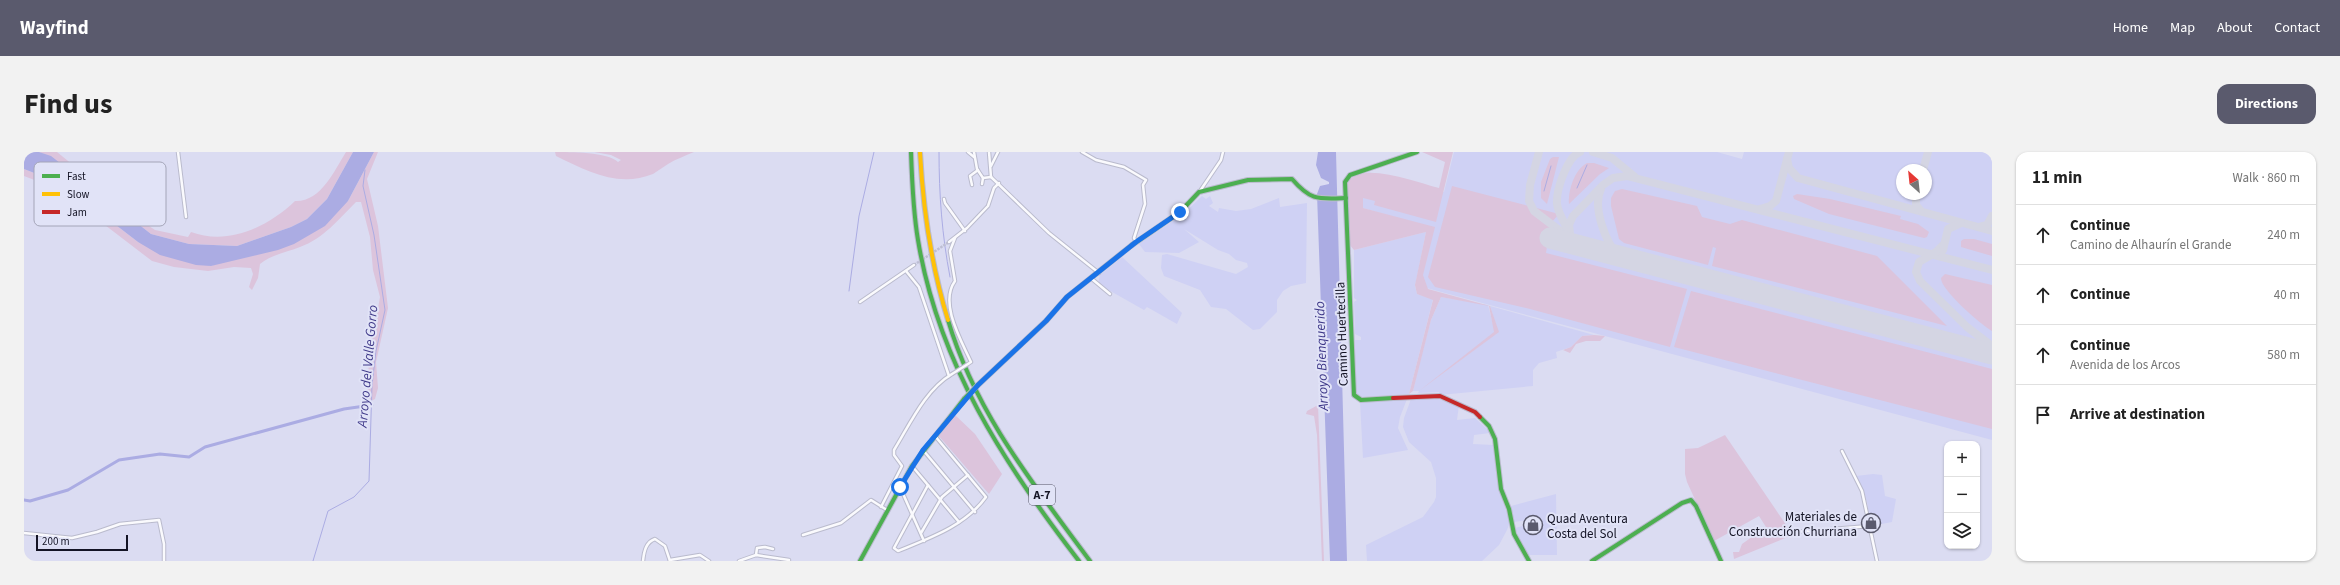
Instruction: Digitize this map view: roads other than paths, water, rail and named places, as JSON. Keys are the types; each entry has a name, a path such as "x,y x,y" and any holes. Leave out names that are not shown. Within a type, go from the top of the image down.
{"main road":[{"name":"A-7","path":"911,152 912,198 920,251 931,300 943,338 961,382 987,432 1011,470 1079,561"},
{"name":"A-7","path":"920,152 922,196 928,247 939,296 966,371 995,427 1015,458 1089,560"},
{"name":"Camino Huertecilla","path":"1417,152 1350,175 1345,182 1354,395 1361,400 1440,396 1475,412 1489,426 1495,439 1501,489 1509,509 1514,534 1528,561"},
{"path":"860,561 912,466 934,435 964,400 1046,321 1067,297 1092,279 1136,242 1180,212 1199,192 1248,180 1292,179 1305,196 1314,199 1346,198"},
{"path":"1592,561 1682,503 1691,500 1696,506 1721,561"}],"street":[{"path":"178,152 186,217"},
{"path":"968,152 974,158"},
{"path":"974,152 974,158 978,170 983,178 982,184"},
{"path":"989,152 991,177"},
{"path":"991,166 998,152"},
{"path":"1082,152 1096,160 1124,166 1146,180 1143,185 1145,204 1134,238 1136,242"},
{"path":"1199,192 1221,160 1223,152"},
{"path":"972,186 970,176 978,170"},
{"path":"983,178 991,177 999,182 1049,233 1099,273"},
{"path":"949,242 965,230 988,206 994,188 999,182"},
{"path":"944,199 945,203 965,230"},
{"path":"881,507 902,466 894,455 894,450 926,398 942,380 971,362 950,306 950,289 956,281 950,251 955,238"},
{"path":"860,302 914,265"},
{"path":"906,271 919,287 951,375"},
{"path":"1092,279 1110,294"},
{"path":"928,485 894,548 898,551 924,541 959,522 975,512 986,497 934,435"},
{"path":"923,450 975,512"},
{"path":"1842,451 1862,491 1877,561"},
{"path":"912,466 959,522"},
{"path":"921,533 940,500 968,475"},
{"path":"900,487 924,541"},
{"path":"803,535 841,523 871,500 888,511"},
{"path":"24,533 72,538 97,532 120,524 159,520 164,544 164,561"},
{"path":"1795,532 1870,526"},
{"path":"643,561 645,549 650,541 655,539 660,540 665,546 670,561 700,555 709,561"},
{"path":"756,554 758,548 765,547 773,549"},
{"path":"739,561 756,554 772,560 789,560"}],"waterway":[{"path":"849,291 859,216 874,152"},
{"path":"939,152 942,215 950,277"},
{"path":"1577,188 1587,165"},
{"path":"1544,191 1551,166"},
{"name":"Arroyo del Valle Gorro","path":"313,561 328,511 354,497 369,481 372,385 376,351 385,310 374,235 363,186 365,170"},
{"path":"24,500 30,501 68,490 119,460 160,454 189,457 205,447 344,409 372,405"}],"tunnel":[{"path":"914,265 949,242"}],"place":[{"name":"Materiales de Construcción Churriana","path":"1871,523"},
{"name":"Quad Aventura Costa del Sol","path":"1533,525"}],"water label":[{"name":"Arroyo Bienquerido","path":"1321,356"}]}
